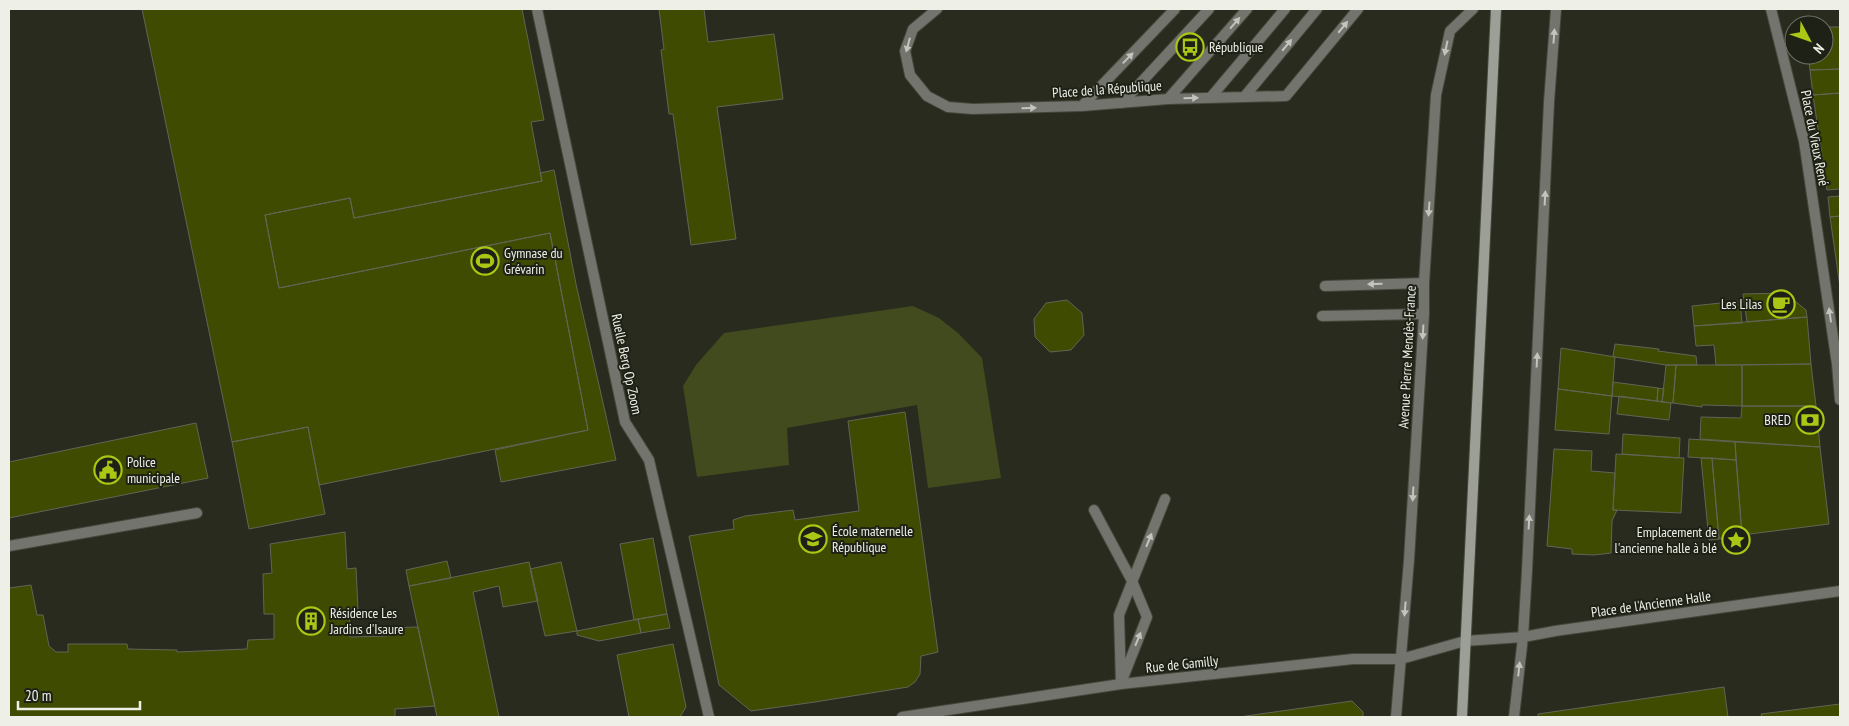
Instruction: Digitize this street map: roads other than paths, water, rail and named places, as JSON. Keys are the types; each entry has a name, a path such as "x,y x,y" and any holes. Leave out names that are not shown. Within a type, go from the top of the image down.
{"main road":[{"path":"1462,717 1496,9"}],"street":[{"name":"Ruelle Berg Op Zoom","path":"537,9 625,422 649,460 709,717"},
{"name":"Place de la République","path":"937,9 913,29 905,50 910,75 927,96 948,107 973,110 1082,106 1211,97 1286,96 1358,9"},
{"path":"1082,106 1175,9"},
{"path":"1122,103 1209,9"},
{"path":"1168,99 1247,9"},
{"path":"1211,97 1285,9"},
{"path":"1245,96 1318,9"},
{"name":"Avenue Pierre Mendès-France","path":"1396,717 1409,560 1436,95 1450,31 1472,9"},
{"path":"1514,717 1523,637 1549,102 1556,9"},
{"name":"Place du Vieux René","path":"1771,9 1804,141 1839,364 1840,400"},
{"path":"1325,286 1424,283"},
{"path":"1322,316 1424,314"},
{"path":"1120,684 1119,615 1165,499"},
{"path":"1094,510 1132,581 1147,617 1120,684"},
{"path":"9,546 197,513"},
{"name":"Place de l'Ancienne Halle","path":"1465,641 1523,637 1840,591"},
{"name":"Rue de Gamilly","path":"902,717 926,715 1120,684 1353,659 1401,659 1465,641"}],"place":[{"name":"République","path":"1190,47"},
{"name":"Gymnase du Grévarin","path":"485,261"},
{"name":"Les Lilas","path":"1781,304"},
{"name":"BRED","path":"1810,420"},
{"name":"Police municipale","path":"108,470"},
{"name":"École maternelle République","path":"813,539"},
{"name":"Emplacement de l'ancienne halle à blé","path":"1736,540"},
{"name":"Résidence Les Jardins d'Isaure","path":"311,621"}]}
